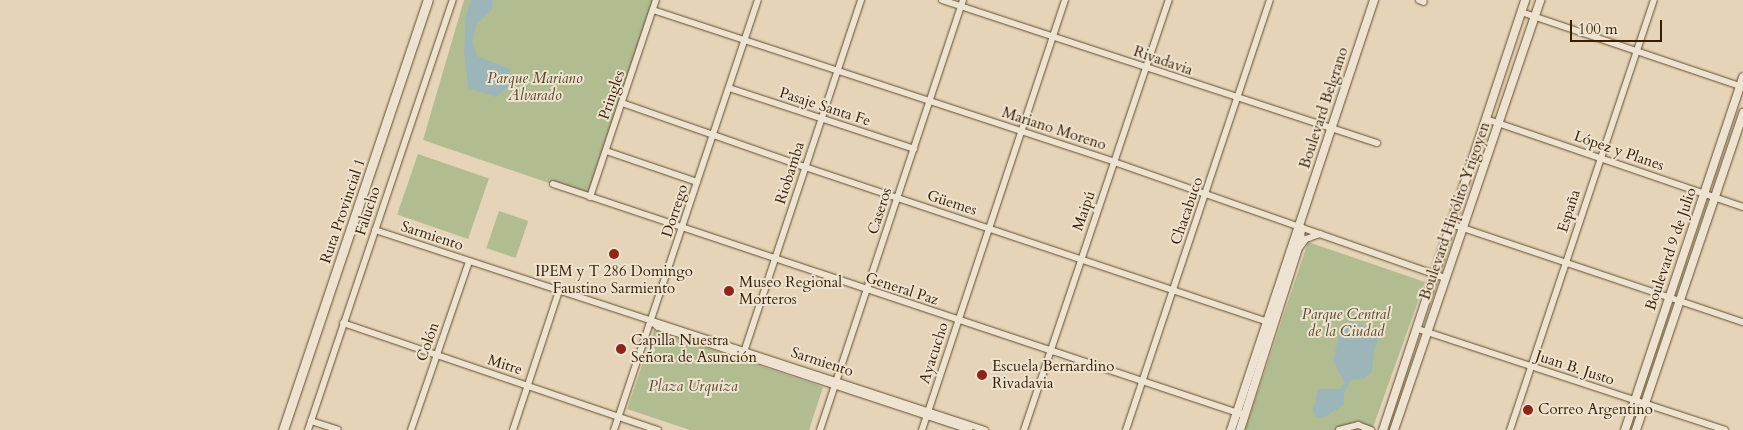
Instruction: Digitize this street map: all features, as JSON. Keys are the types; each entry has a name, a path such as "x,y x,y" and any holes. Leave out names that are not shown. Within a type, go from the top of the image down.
{"main road":[{"name":"Ruta Provincial 1","path":"283,430 428,0"}],"street":[{"name":"Falucho","path":"308,430 453,0"},
{"name":"Pringles","path":"590,197 656,0"},
{"name":"Dorrego","path":"614,430 758,0"},
{"name":"Riobamba","path":"744,352 861,0"},
{"name":"Rivadavia","path":"942,0 962,3 1053,37 1237,99 1377,143"},
{"name":"Ayacucho","path":"922,430 1065,0"},
{"name":"Maipú","path":"1024,430 1168,0"},
{"name":"Chacabuco","path":"1126,430 1270,0"},
{"name":"Boulevard Belgrano","path":"1231,430 1241,414 1275,324 1298,250 1301,226 1374,0"},
{"name":"Boulevard Hipólito Yrigoyen","path":"1383,430 1418,329 1525,0"},
{"name":"Boulevard Hipólito Yrigoyen","path":"1394,430 1540,0"},
{"name":"España","path":"1510,430 1654,0"},
{"name":"Caseros","path":"820,430 962,3"},
{"name":"Mariano Moreno","path":"653,10 1206,193 1446,278"},
{"path":"1521,12 1742,86"},
{"name":"Boulevard 9 de Julio","path":"1625,430 1704,193 1742,86 1743,77"},
{"name":"Pasaje Santa Fe","path":"729,88 914,149"},
{"name":"Güemes","path":"622,103 805,168 1275,324"},
{"name":"Boulevard 9 de Julio","path":"1636,430 1743,113"},
{"name":"López y Planes","path":"1486,119 1743,207"},
{"path":"606,151 698,182"},
{"name":"General Paz","path":"553,184 1241,414"},
{"path":"1451,224 1565,264 1743,322"},
{"name":"Boulevard Belgrano","path":"1240,430 1241,414 1267,321 1292,240 1301,226"},
{"name":"Sarmiento","path":"375,230 835,383 985,430"},
{"path":"1298,250 1306,239 1321,234"},
{"name":"Colón","path":"412,430 469,262"},
{"path":"513,430 560,292"},
{"name":"Mitre","path":"344,323 658,430"},
{"name":"Juan B. Justo","path":"1418,329 1725,430"},
{"name":"Sarmiento","path":"928,413 969,430"},
{"path":"311,421 338,430"},
{"path":"1339,430 1358,425 1371,430"}],"green space":[{"name":"Parque Mariano Alvarado","path":"464,0 656,0 590,197 423,140"},
{"path":"418,154 489,178 468,239 397,215"},
{"path":"499,211 528,221 516,258 486,248"},
{"name":"Parque Central de la Ciudad","path":"1308,242 1425,282 1372,430 1245,430"},
{"name":"Plaza Urquiza","path":"654,330 823,387 809,430 690,430 627,409"}],"water":[{"path":"471,0 493,0 492,10 476,24 473,43 477,56 510,69 509,86 496,97 468,88 464,51 466,16"},
{"path":"1351,321 1365,327 1369,333 1378,332 1380,337 1374,350 1372,372 1363,379 1351,380 1344,394 1344,405 1323,418 1316,417 1313,411 1318,389 1340,389 1345,383 1333,361 1341,326"}],"place":[{"name":"IPEM y T 286 Domingo Faustino Sarmiento","path":"614,254"},
{"name":"Museo Regional Morteros","path":"729,291"},
{"name":"Capilla Nuestra Señora de Asunción","path":"621,349"},
{"name":"Escuela Bernardino Rivadavia","path":"982,375"},
{"name":"Correo Argentino","path":"1528,410"}]}
